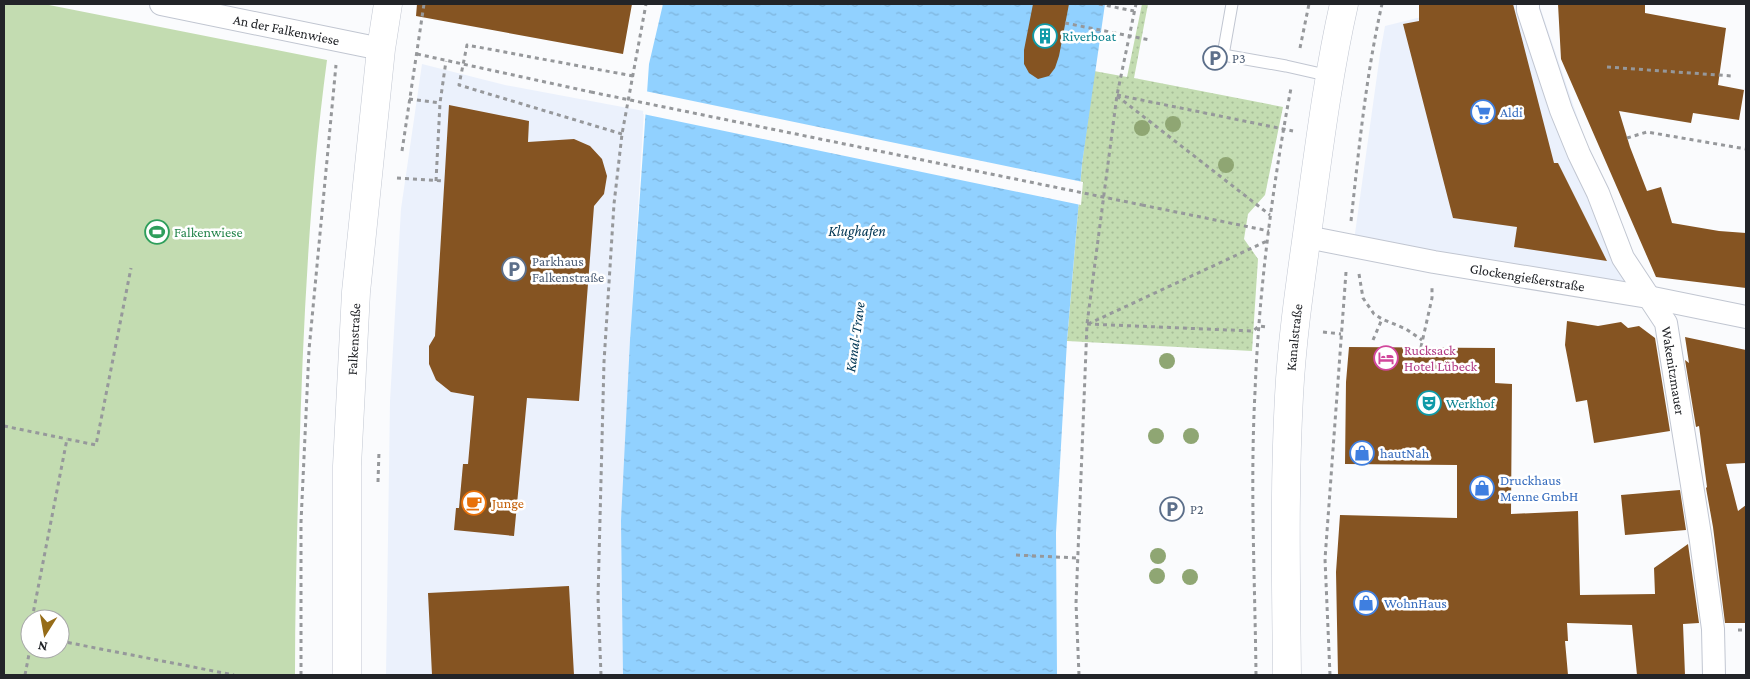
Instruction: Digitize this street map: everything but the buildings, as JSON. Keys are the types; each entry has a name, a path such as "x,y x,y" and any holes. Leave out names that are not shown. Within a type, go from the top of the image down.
{"main road":[{"name":"Falkenstraße","path":"347,675 348,466 356,292 381,49 388,4"},
{"name":"Kanalstraße","path":"1287,675 1286,462 1289,394 1307,237 1330,76 1344,4"}],"street":[{"name":"An der Falkenwiese","path":"162,4 381,49"},
{"name":"Wakenitzmauer","path":"1528,4 1528,10 1558,100 1579,154 1598,193 1623,258 1666,324 1701,541 1713,629 1714,675"},
{"name":"Glockengießerstraße","path":"1307,237 1434,262 1648,296 1746,317"}],"lane":[{"path":"1232,4 1223,55 1330,76"}],"path":[{"path":"401,152 424,4"},
{"path":"601,675 598,598 604,362 614,204 622,134 646,4"},
{"path":"1099,4 1134,11"},
{"path":"1079,675 1076,603 1077,558 1087,324 1117,95 1136,4"},
{"path":"1330,675 1325,559 1356,247 1361,128 1372,48 1382,4"},
{"path":"1065,23 1150,40"},
{"path":"301,675 301,522 309,350 338,41"},
{"path":"622,134 459,84 467,44 632,76"},
{"path":"417,54 591,92 1269,231"},
{"path":"436,180 440,103 446,60"},
{"path":"1607,68 1732,76"},
{"path":"1117,95 1284,129 1267,241 1255,393 1256,675"},
{"path":"1117,95 1270,215"},
{"path":"409,99 440,103"},
{"path":"1627,138 1648,132 1746,149"},
{"path":"396,187 399,169"},
{"path":"397,178 444,181"},
{"path":"1087,324 1267,241"},
{"path":"1356,247 1363,298 1374,314 1406,329 1422,340"},
{"path":"1420,347 1432,298 1434,262"},
{"path":"4,426 96,445 131,268"},
{"path":"1373,340 1382,319"},
{"path":"1087,324 1253,331 1259,326"},
{"path":"34,609 67,439"},
{"path":"1016,556 1077,558"},
{"path":"70,643 234,675"},
{"path":"25,675 28,659"}],"shaded area":[{"path":"1474,4 1539,4 1641,304 1352,255 1385,26"},
{"path":"422,64 505,85 644,111 630,340 623,675 386,675 390,401 401,209"}],"green space":[{"name":"Falkenwiese","path":"4,4 44,4 327,60 311,211 305,312 295,675 4,675"},
{"path":"1142,4 1148,4 1134,78 1283,107 1265,195 1248,214 1244,239 1258,259 1252,351 1067,341 1082,164 1094,71 1127,77"}],"water":[{"name":"Klughafen","path":"663,4 1105,4 1082,164 1067,341 1056,533 1057,675 623,675 621,521 630,340 649,64"}],"pier":[{"path":"645,91 1083,182 1081,205 643,114"}],"place":[{"name":"Riverboat","path":"1045,36"},
{"name":"P3","path":"1215,58"},
{"name":"Aldi","path":"1483,112"},
{"name":"Falkenwiese","path":"157,232"},
{"name":"Parkhaus Falkenstraße","path":"514,269"},
{"name":"Rucksack Hotel Lübeck","path":"1386,358"},
{"name":"Werkhof","path":"1429,403"},
{"name":"hautNah","path":"1362,453"},
{"name":"Druckhaus Menne GmbH","path":"1482,488"},
{"name":"Junge","path":"474,503"},
{"name":"P2","path":"1172,509"},
{"name":"WohnHaus","path":"1366,603"}],"water label":[{"name":"Kanal-Trave","path":"855,337"}]}
